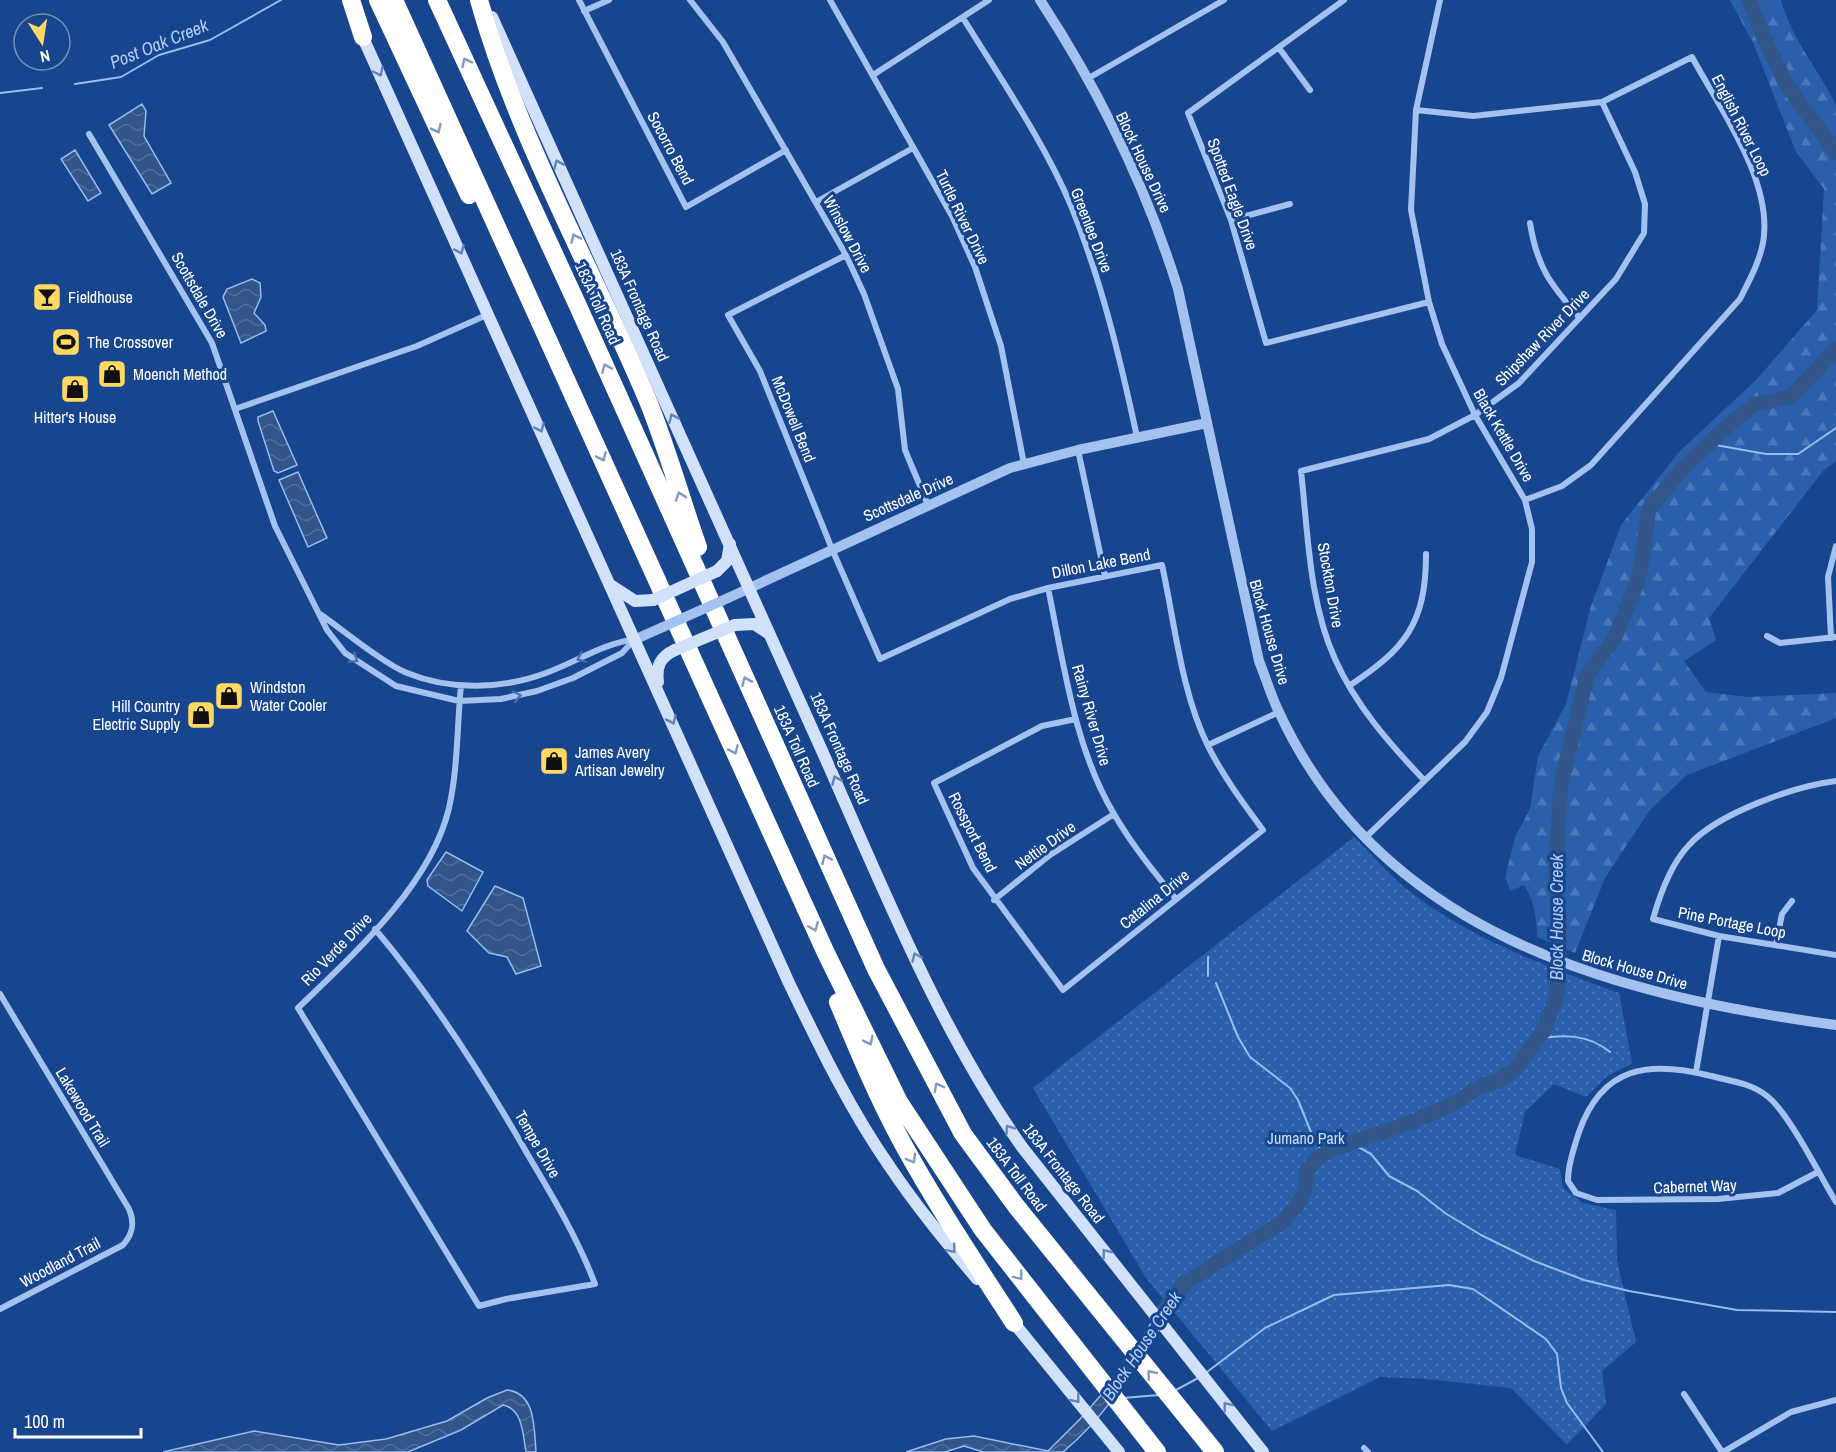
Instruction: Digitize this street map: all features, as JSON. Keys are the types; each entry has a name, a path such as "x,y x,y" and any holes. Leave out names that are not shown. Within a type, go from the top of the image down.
{"highway":[{"path":"351,0 363,37"},
{"path":"378,0 531,321 569,385"},
{"path":"394,0 825,951 899,1102 983,1230 1157,1452"},
{"name":"183A Toll Road","path":"437,0 578,306 876,969 963,1134 1016,1206 1215,1452"},
{"path":"479,0 492,45 540,161 648,403 733,651"},
{"path":"825,951 837,1000 923,1198 1014,1323"}],"main road":[{"path":"346,0 612,585 789,983 826,1059 888,1165 923,1198"},
{"name":"183A Frontage Road","path":"484,0 730,542 769,634 958,1044 991,1104 1044,1175 1263,1452"},
{"path":"612,585 635,601 653,600 717,571 727,561 730,542"},
{"path":"659,691 658,665 666,654 735,625 754,624 769,634"},
{"path":"1014,1323 1119,1452"}],"street":[{"name":"Socorro Bend","path":"579,0 686,207 786,150"},
{"path":"584,11 609,0"},
{"name":"Winslow Drive","path":"690,0 723,42 846,255 887,355 898,389 905,450 928,505"},
{"name":"Turtle River Drive","path":"830,0 952,216 975,267 1001,346 1024,464"},
{"path":"873,75 989,0"},
{"name":"Block House Drive","path":"1040,0 1087,79 1128,157 1163,242 1178,289 1246,611 1259,661 1279,712 1321,782 1366,837 1427,891 1490,929 1569,966 1647,991 1707,1004 1836,1024"},
{"path":"1087,79 1224,0"},
{"name":"Spotted Eagle Drive","path":"1344,0 1188,113 1231,220 1266,343 1429,302"},
{"name":"Black Kettle Drive","path":"1366,837 1465,742 1487,712 1501,678 1532,562 1532,529 1525,500 1475,415 1442,344 1429,302 1411,210 1416,110 1440,0"},
{"name":"Greenlee Drive","path":"963,18 1024,115 1071,207 1114,330 1137,437"},
{"path":"1279,48 1310,90"},
{"name":"English River Loop","path":"1416,110 1473,116 1602,102 1692,57 1740,144 1758,185 1764,213 1763,243 1754,272 1740,298 1591,465 1562,486 1525,500"},
{"name":"Shipshaw River Drive","path":"1301,471 1429,439 1475,415 1519,383 1616,279 1644,233 1645,204 1635,172 1602,102"},
{"name":"Scottsdale Drive","path":"89,134 212,343 275,526 327,630 345,653 396,686 459,701 501,699 537,692 573,678 622,653 636,639"},
{"path":"816,202 912,148"},
{"path":"1231,220 1290,204"},
{"path":"1530,223 1534,251 1545,276 1579,317"},
{"name":"McDowell Bend","path":"846,255 728,315 760,371 832,549 880,659"},
{"path":"235,409 417,346 489,314"},
{"name":"Scottsdale Drive","path":"319,614 406,672 461,685 496,686 545,674 617,642 636,639 928,505 1024,464 1078,450 1207,423"},
{"path":"1078,450 1105,576"},
{"name":"Stockton Drive","path":"1301,471 1322,619 1334,658 1349,686 1384,738 1424,780"},
{"path":"1767,636 1780,643 1833,638 1828,577 1836,546"},
{"path":"1349,686 1386,661 1405,640 1416,617 1426,574 1426,554"},
{"name":"Dillon Lake Bend","path":"880,659 1010,599 1048,588 1162,565 1191,703 1208,745 1230,785 1263,830"},
{"name":"Rainy River Drive","path":"1048,588 1076,719 1086,752 1114,814 1176,899"},
{"name":"Rio Verde Drive","path":"461,685 454,783 448,811 433,850 408,890 375,929 298,1008 479,1306"},
{"path":"1208,745 1279,712"},
{"name":"Rossport Bend","path":"1063,990 994,900 969,860 934,783 1042,726 1076,719"},
{"name":"Pine Portage Loop","path":"1836,780 1819,783 1759,804 1711,826 1689,845 1669,876 1653,919 1719,936 1836,955"},
{"name":"Nettie Drive","path":"994,900 1050,855 1114,814"},
{"name":"Catalina Drive","path":"1063,990 1263,830"},
{"path":"1776,945 1782,914 1792,901"},
{"name":"Tempe Drive","path":"375,929 412,973 490,1089 578,1244 595,1284 506,1299 479,1306"},
{"path":"1719,936 1696,1072 1753,1087 1768,1096 1781,1112 1836,1202"},
{"name":"Lakewood Trail","path":"0,994 129,1209 133,1224 130,1236"},
{"name":"Cabernet Way","path":"1696,1072 1656,1068 1627,1073 1606,1086 1592,1101 1584,1118 1568,1176 1576,1193 1587,1198 1612,1202 1718,1199 1778,1193 1818,1173"},
{"name":"Woodland Trail","path":"0,1309 123,1245 130,1236"},
{"path":"1684,1394 1722,1452 1791,1412 1836,1400"}],"green space":[{"path":"1730,0 1781,0 1791,28 1836,105 1836,461 1823,471 1709,618 1716,640 1684,661 1706,692 1748,697 1836,693 1836,718 1687,775 1650,810 1605,878 1575,953 1537,937 1534,910 1524,885 1511,891 1505,878 1515,837 1530,809 1538,756 1566,704 1591,606 1621,525 1680,451 1756,380 1817,310 1824,189 1796,152 1754,45"},
{"name":"Jumano Park","path":"1354,837 1405,888 1461,925 1512,951 1619,993 1632,1063 1606,1077 1586,1097 1554,1084 1525,1112 1515,1155 1560,1169 1563,1188 1583,1203 1616,1210 1617,1261 1636,1342 1602,1371 1606,1404 1567,1445 1511,1388 1426,1379 1380,1377 1272,1431 1146,1278 1033,1088"}],"water":[{"path":"142,104 146,111 144,136 171,183 152,194 109,125"},
{"path":"75,150 101,193 88,201 61,159"},
{"path":"252,279 260,283 261,297 254,313 265,325 266,331 241,343 223,297 227,289"},
{"path":"273,411 297,465 278,473 274,471 258,421 258,417"},
{"path":"298,472 327,538 308,547 279,480"},
{"path":"446,852 483,872 462,911 428,886 427,880"},
{"path":"495,886 523,898 541,966 516,974 507,957 489,953 467,931"},
{"path":"1171,1290 1179,1298 1127,1380 1081,1436 1063,1452 983,1452 964,1446 945,1452 906,1452 946,1439 974,1436 1048,1451 1122,1371"},
{"path":"507,1390 523,1398 532,1413 536,1452 526,1452 518,1417 510,1407 503,1405 461,1430 408,1452 163,1452 254,1431 339,1445 386,1439 447,1421 487,1398"}],"waterway":[{"name":"Post Oak Creek","path":"75,84 121,77 159,55 210,40 281,0"},
{"name":"Block House Creek","path":"1749,0 1763,36 1787,85 1836,153"},
{"name":"Post Oak Creek","path":"0,93 42,88"},
{"name":"Block House Creek","path":"1163,1311 1185,1283 1284,1221 1305,1190 1307,1170 1317,1158 1333,1149 1415,1121 1455,1103 1481,1086 1498,1081 1514,1070 1543,1032 1557,996 1560,930 1555,878 1561,783 1587,676 1615,637 1639,578 1649,509 1684,467 1730,424 1755,404 1791,397 1836,349"},
{"path":"1710,444 1766,454 1798,454 1836,428"},
{"path":"1208,957 1208,976"},
{"path":"1216,983 1238,1037 1250,1057 1290,1088 1298,1100 1313,1137 1324,1154"},
{"path":"1537,1039 1556,1036 1575,1037 1593,1042 1610,1052"},
{"path":"1351,1143 1371,1154 1389,1176 1417,1191 1445,1213 1481,1235 1534,1261 1584,1280 1629,1291 1737,1310 1836,1312"},
{"path":"1207,1372 1265,1328 1334,1295 1449,1285 1473,1289 1546,1339 1557,1354 1561,1388 1567,1403 1603,1452"},
{"path":"1176,1390 1200,1377"},
{"path":"1123,1398 1159,1395"}],"place":[{"name":"Fieldhouse","path":"47,297"},
{"name":"The Crossover","path":"66,342"},
{"name":"Moench Method","path":"112,374"},
{"name":"Hitter's House","path":"75,389"},
{"name":"Windston Water Cooler","path":"229,696"},
{"name":"Hill Country Electric Supply","path":"201,715"},
{"name":"James Avery Artisan Jewelry","path":"554,761"}]}
